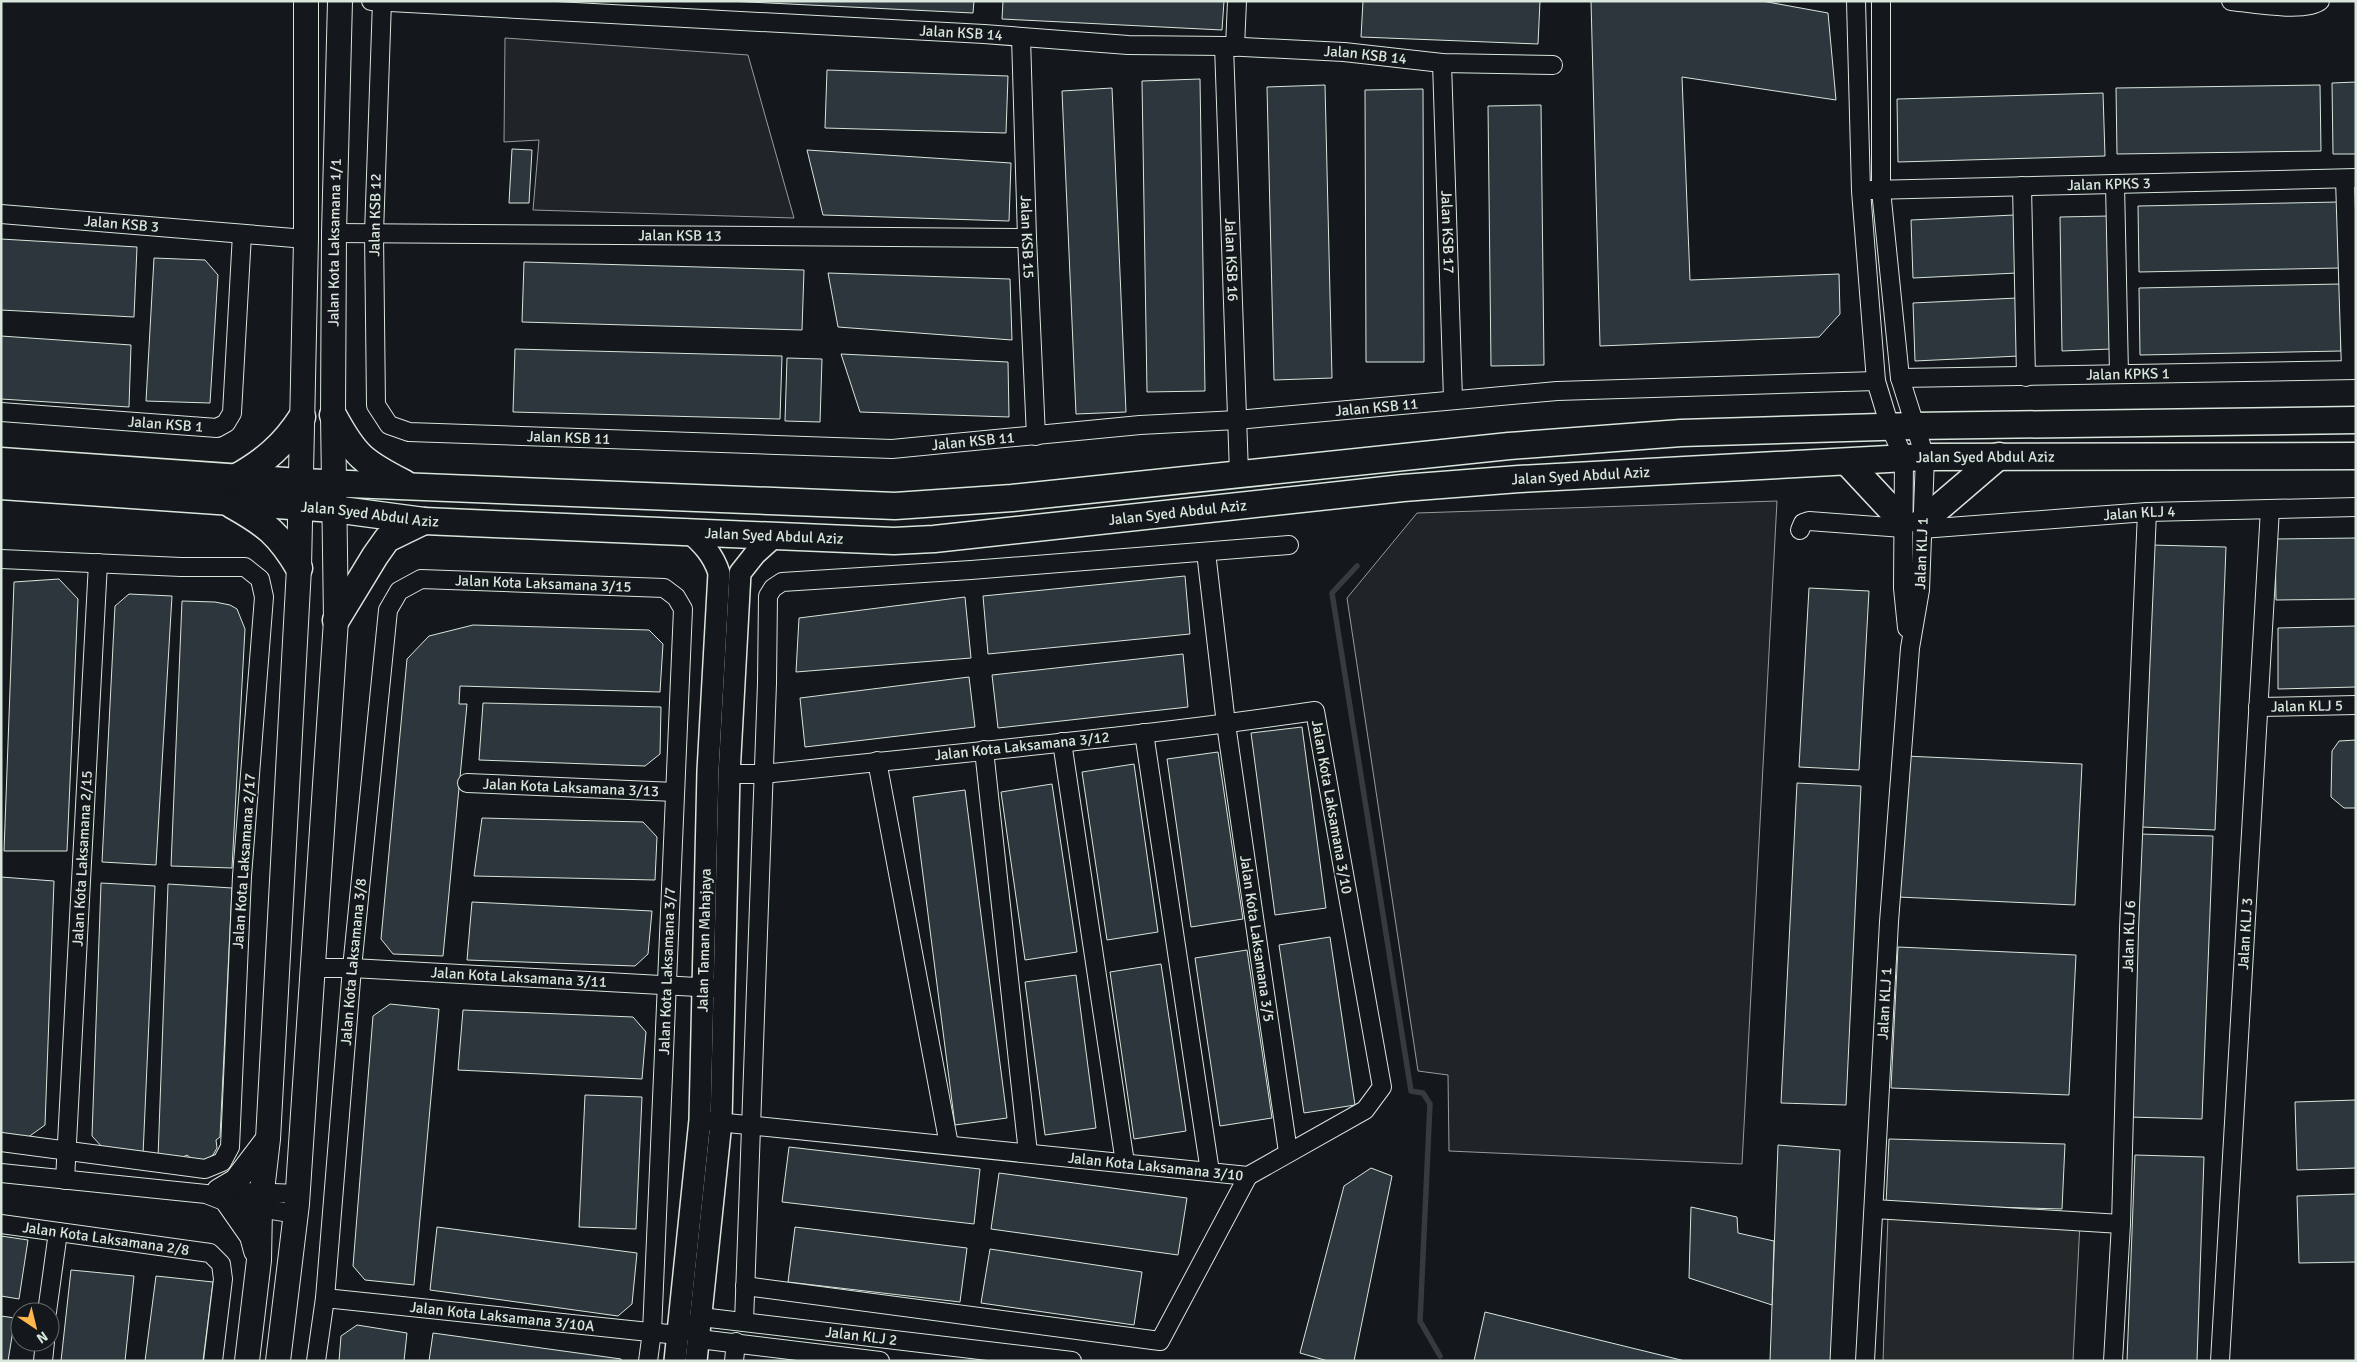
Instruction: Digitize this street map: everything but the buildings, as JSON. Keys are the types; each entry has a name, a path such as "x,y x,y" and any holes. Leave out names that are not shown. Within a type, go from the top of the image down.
{"main road":[{"name":"Jalan Kota Laksamana 1/1","path":"247,1361 259,1260 261,1200 268,1139 299,568 306,239 306,1"},
{"name":"Jalan Kota Laksamana 1/1","path":"278,1361 297,1204 336,620 333,415 334,233 340,1"},
{"path":"333,415 348,443 360,457 375,468 409,486"},
{"path":"299,568 285,545 274,532 232,490 276,451 302,417"},
{"name":"Jalan Syed Abdul Aziz","path":"300,494 335,483 894,506 1012,498 1509,446 1681,433 1902,427 2356,420"},
{"path":"1847,462 1912,525 1999,456"},
{"name":"Jalan Syed Abdul Aziz","path":"1,486 232,490 300,494 334,509 424,520 687,530 894,541 934,539 1388,490 1529,478 1914,458 1999,456 2356,456"},
{"name":"Jalan Syed Abdul Aziz","path":"1,461 232,490"},
{"path":"336,620 387,539 424,520"},
{"path":"259,1260 252,1236 218,1196 236,1181 268,1139"}],"street":[{"name":"Jalan KSB 14","path":"370,1 1021,37 1128,45 1230,46 1344,52 1442,63 1553,65"},
{"name":"Jalan KSB 16","path":"1237,1 1230,46 1239,473"},
{"path":"1856,1 1861,190 1876,382 1902,427 1914,458"},
{"path":"1881,1 1881,190 1900,378 1902,427 1914,458"},
{"path":"2231,1 2302,7 2317,4 2320,1"},
{"name":"Jalan KSB 12","path":"382,2 374,233 376,405 389,425"},
{"name":"Jalan KSB 15","path":"1021,37 1026,238 1036,436"},
{"name":"Jalan KSB 17","path":"1442,63 1454,400"},
{"path":"2350,178 2353,370"},
{"name":"Jalan KPKS 3","path":"1861,190 2350,178"},
{"path":"2115,184 2119,374"},
{"path":"2022,186 2026,377"},
{"name":"Jalan KSB 3","path":"1,214 306,239"},
{"name":"Jalan KSB 13","path":"334,233 1026,238"},
{"name":"Jalan KSB 1","path":"1,412 217,428 226,423 232,414 242,234"},
{"name":"Jalan KPKS 1","path":"1900,378 2353,370"},
{"name":"Jalan KSB 11","path":"389,425 409,432 892,449 1140,425 1237,420 1557,391 1876,382"},
{"name":"Jalan KLJ 1","path":"1865,1361 1889,922 1910,648 1903,588 1912,525 1914,458"},
{"name":"Jalan KLJ 4","path":"1800,530 1803,524 1809,520 1912,525 2148,512 2356,507"},
{"name":"Jalan KLJ 3","path":"2220,1361 2270,509"},
{"name":"Jalan KLJ 6","path":"2113,1361 2121,1224 2129,929 2148,512"},
{"name":"Jalan Taman Mahajaya","path":"687,530 705,546 715,560 719,573 708,771 714,988"},
{"name":"Jalan Taman Mahajaya","path":"677,1361 692,1330 711,1121 714,988 729,774 740,573 754,554 776,535"},
{"path":"744,1322 764,774 768,596 773,588 782,582 1289,545"},
{"name":"Jalan Kota Laksamana 3/5","path":"1206,552 1226,724 1288,1152"},
{"path":"1,559 98,563"},
{"name":"Jalan Kota Laksamana 2/17","path":"68,1152 205,1169 222,1162 230,1147 242,876 264,597 260,579 245,566 98,563"},
{"name":"Jalan Kota Laksamana 2/15","path":"65,1180 68,1152 98,563"},
{"name":"Jalan Kota Laksamana 3/15","path":"421,579 664,588"},
{"name":"Jalan Kota Laksamana 3/8","path":"316,1361 325,1298 352,968 388,610 398,591 421,579"},
{"name":"Jalan Kota Laksamana 3/7","path":"648,1361 652,1332 683,609 676,597 664,588"},
{"name":"Jalan KLJ 5","path":"2258,707 2356,705"},
{"name":"Jalan Kota Laksamana 3/12","path":"729,774 764,774 1062,742 1226,724 1315,711"},
{"name":"Jalan Kota Laksamana 3/10","path":"711,1121 1248,1176 1365,1110 1382,1088 1315,711"},
{"path":"1144,733 1210,1172"},
{"path":"1062,742 1125,1163"},
{"path":"984,750 1028,1153"},
{"path":"877,761 949,1145"},
{"name":"Jalan Kota Laksamana 3/13","path":"467,783 675,792"},
{"name":"Jalan Kota Laksamana 3/11","path":"314,968 352,968 714,988"},
{"name":"Jalan Taman Mahajaya","path":"696,1361 684,1281 711,1121"},
{"path":"1,1142 68,1152"},
{"path":"1,1173 297,1204"},
{"path":"745,1286 1160,1341 1248,1176"},
{"path":"1874,1210 2121,1224"},
{"name":"Jalan Kota Laksamana 2/8","path":"1,1224 210,1253 221,1264 224,1279 213,1361"},
{"path":"48,1302 58,1232"},
{"name":"Jalan Kota Laksamana 3/10A","path":"325,1298 652,1332 692,1330"},
{"name":"Jalan KLJ 2","path":"692,1330 744,1322 1072,1361"},
{"name":"Jalan KLJ 2","path":"692,1330 736,1342 880,1361"},
{"path":"734,1361 736,1342"}],"shaded area":[{"path":"505,38 748,55 794,218 533,210 539,140 504,142"},
{"path":"1777,501 1742,1164 1449,1151 1448,1075 1418,1071 1347,598 1417,513"},
{"path":"1888,1215 2080,1222 2073,1361 1883,1361"}],"waterway":[{"path":"1357,566 1332,593 1411,1091 1423,1093 1430,1104 1420,1321 1440,1356"}]}
